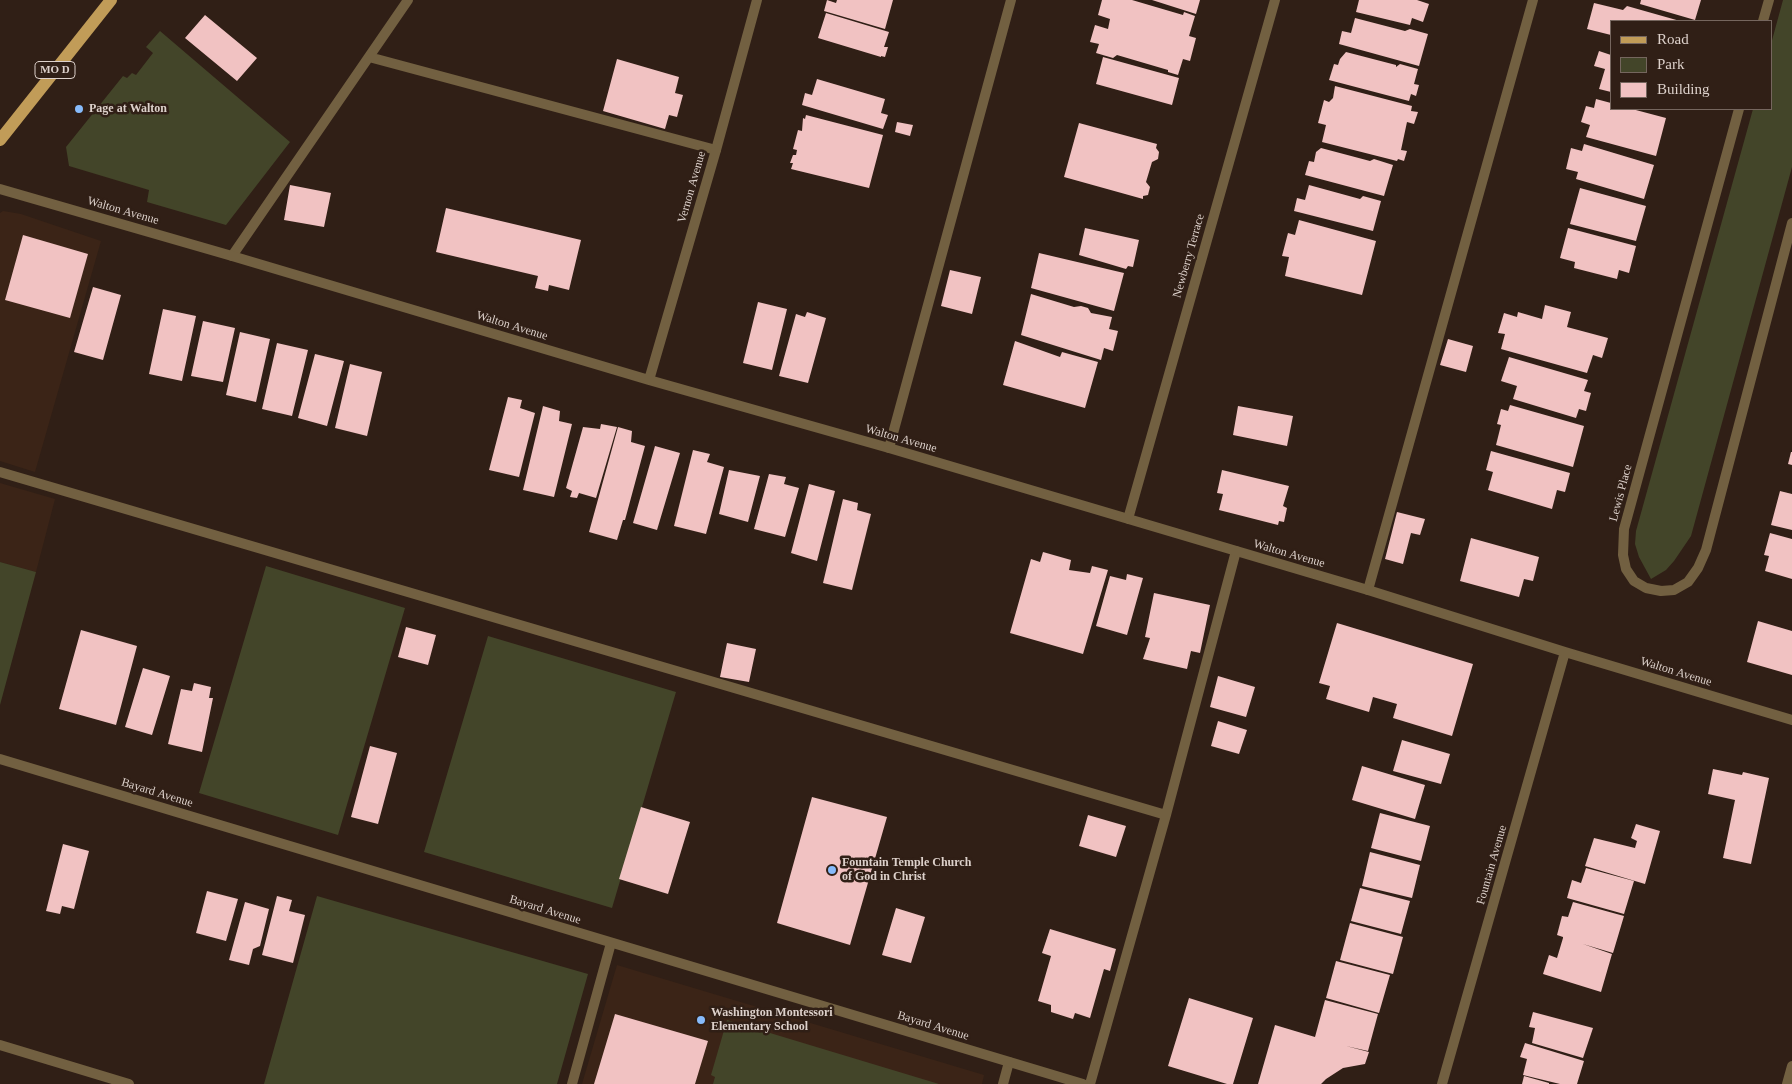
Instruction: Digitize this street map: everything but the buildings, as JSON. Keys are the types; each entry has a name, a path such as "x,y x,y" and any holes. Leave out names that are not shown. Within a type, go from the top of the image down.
{"main road":[{"name":"MO D","path":"0,140 110,0"}],"street":[{"path":"232,256 408,0"},
{"name":"Vernon Avenue","path":"649,380 716,150 757,0"},
{"path":"889,448 1011,0"},
{"name":"Newberry Terrace","path":"1128,519 1275,0"},
{"path":"1368,590 1533,0"},
{"path":"1763,20 1769,0"},
{"path":"369,57 716,150"},
{"name":"Lewis Place","path":"1739,110 1624,530 1623,555 1626,569 1634,581 1646,588 1661,591 1674,590 1688,582 1698,568 1706,550 1792,223"},
{"name":"Walton Avenue","path":"0,189 649,380 889,448 1368,590 1565,652 1792,720"},
{"path":"0,472 1166,815"},
{"path":"1090,1084 1166,815 1236,551"},
{"name":"Fountain Avenue","path":"1442,1084 1565,652"},
{"name":"Bayard Avenue","path":"0,759 1083,1084"},
{"path":"572,1084 611,943"},
{"path":"0,1045 130,1084"},
{"path":"1003,1084 1009,1062"},
{"path":"1787,1084 1792,1066"}],"shaded area":[{"path":"3,211 21,214 101,241 35,472 0,461 0,213"},
{"path":"0,483 55,499 36,572 0,562"},
{"name":"Washington Montessori Elementary School","path":"617,965 984,1075 982,1084 582,1084"}],"green space":[{"path":"1783,0 1792,0 1792,167 1691,536 1666,570 1651,579 1639,557 1635,544 1636,531 1753,110 1772,110 1772,40"},
{"path":"160,31 290,142 226,225 147,202 149,190 69,166 66,147 123,76 127,78 132,73 136,75 153,53 146,47"},
{"path":"0,562 36,572 0,705"},
{"path":"266,566 405,608 338,835 199,793"},
{"path":"488,636 676,692 612,908 424,852"},
{"path":"317,896 588,974 557,1084 264,1084"},
{"path":"727,1020 939,1084 713,1084 715,1077 711,1075"}],"place":[{"name":"Page at Walton","path":"79,109"},
{"name":"Fountain Temple Church of God in Christ","path":"832,870"},
{"name":"Washington Montessori Elementary School","path":"701,1020"}]}
